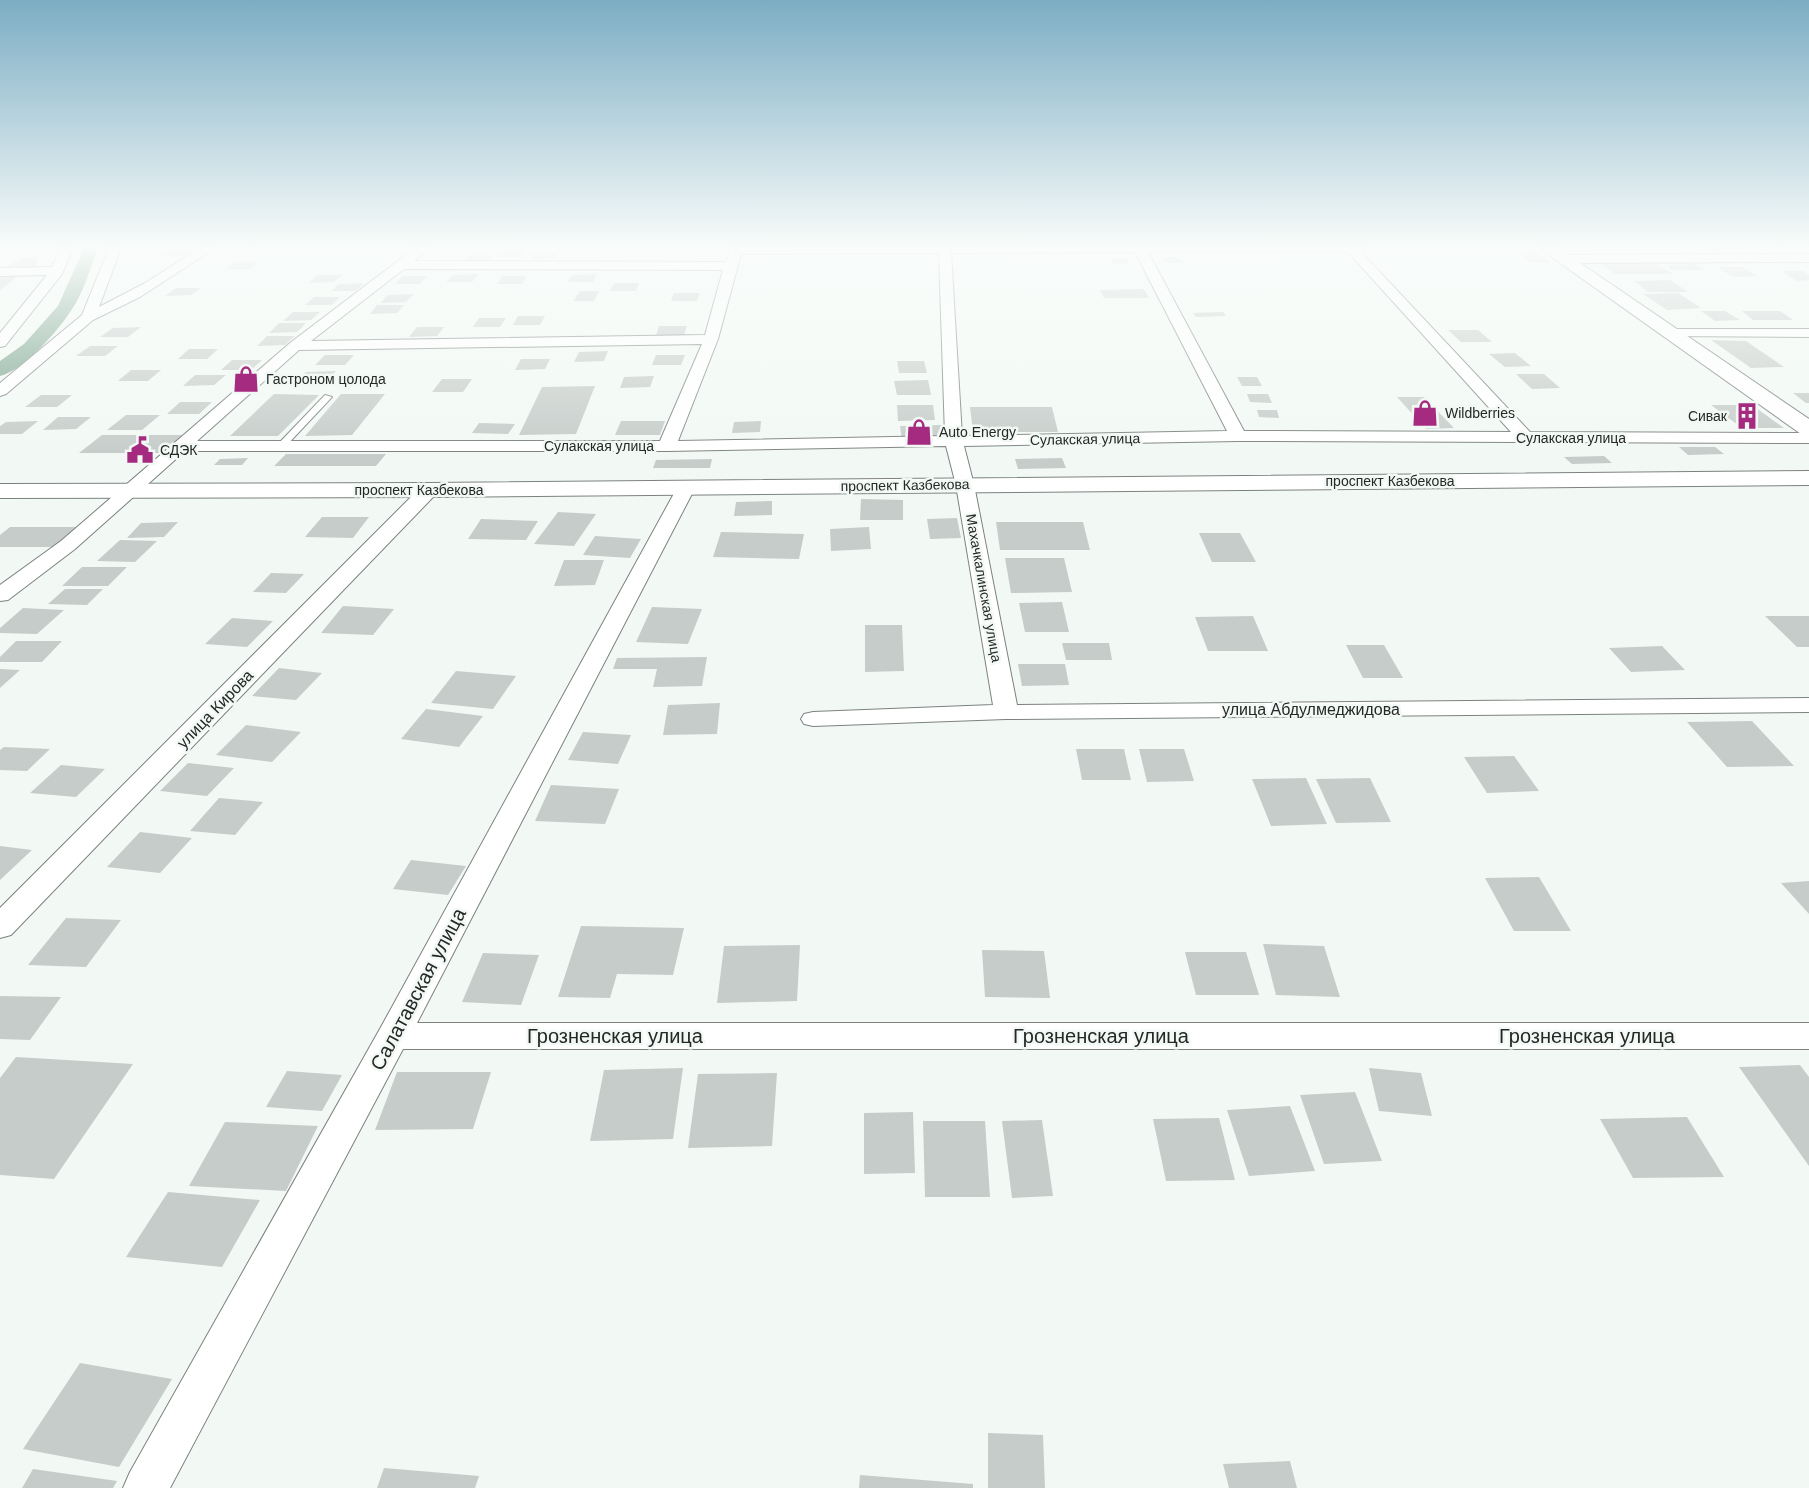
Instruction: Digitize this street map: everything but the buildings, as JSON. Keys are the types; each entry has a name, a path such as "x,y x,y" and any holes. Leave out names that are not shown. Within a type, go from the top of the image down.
{"main road":[{"path":"1648,317 1809,429"},
{"name":"проспект Казбекова","path":"0,491 134,487 1804,476"},
{"name":"проспект Казбекова","path":"0,484 429,490 686,488 964,481"}],"street":[{"path":"0,343 20,317"},
{"path":"0,391 87,317"},
{"path":"0,595 68,545 295,346 333,317"},
{"path":"667,446 711,339 717,317"},
{"name":"Махачкалинская улица","path":"948,317 954,442 964,481 1006,712"},
{"path":"1175,317 1238,436"},
{"path":"1414,317 1527,439"},
{"path":"1671,333 1809,333"},
{"path":"295,346 711,339"},
{"name":"Сулакская улица","path":"180,446 667,446 1238,436 1527,439 1809,438"},
{"name":"Салатавская улица","path":"146,1488 393,1036 686,488"},
{"name":"улица Кирова","path":"0,927 429,490"},
{"name":"улица Абдулмеджидова","path":"813,718 1006,712 1809,705"},
{"name":"Грозненская улица","path":"393,1036 1809,1036"}],"lane":[{"path":"282,445 328,397"}],"waterway":[{"path":"0,370 30,348 57,317"}],"place":[{"name":"Гастроном цолода","path":"246,379"},
{"name":"Wildberries","path":"1425,413"},
{"name":"Сивак","path":"1747,416"},
{"name":"Auto Energy","path":"919,432"},
{"name":"СДЭК","path":"140,450"}]}
